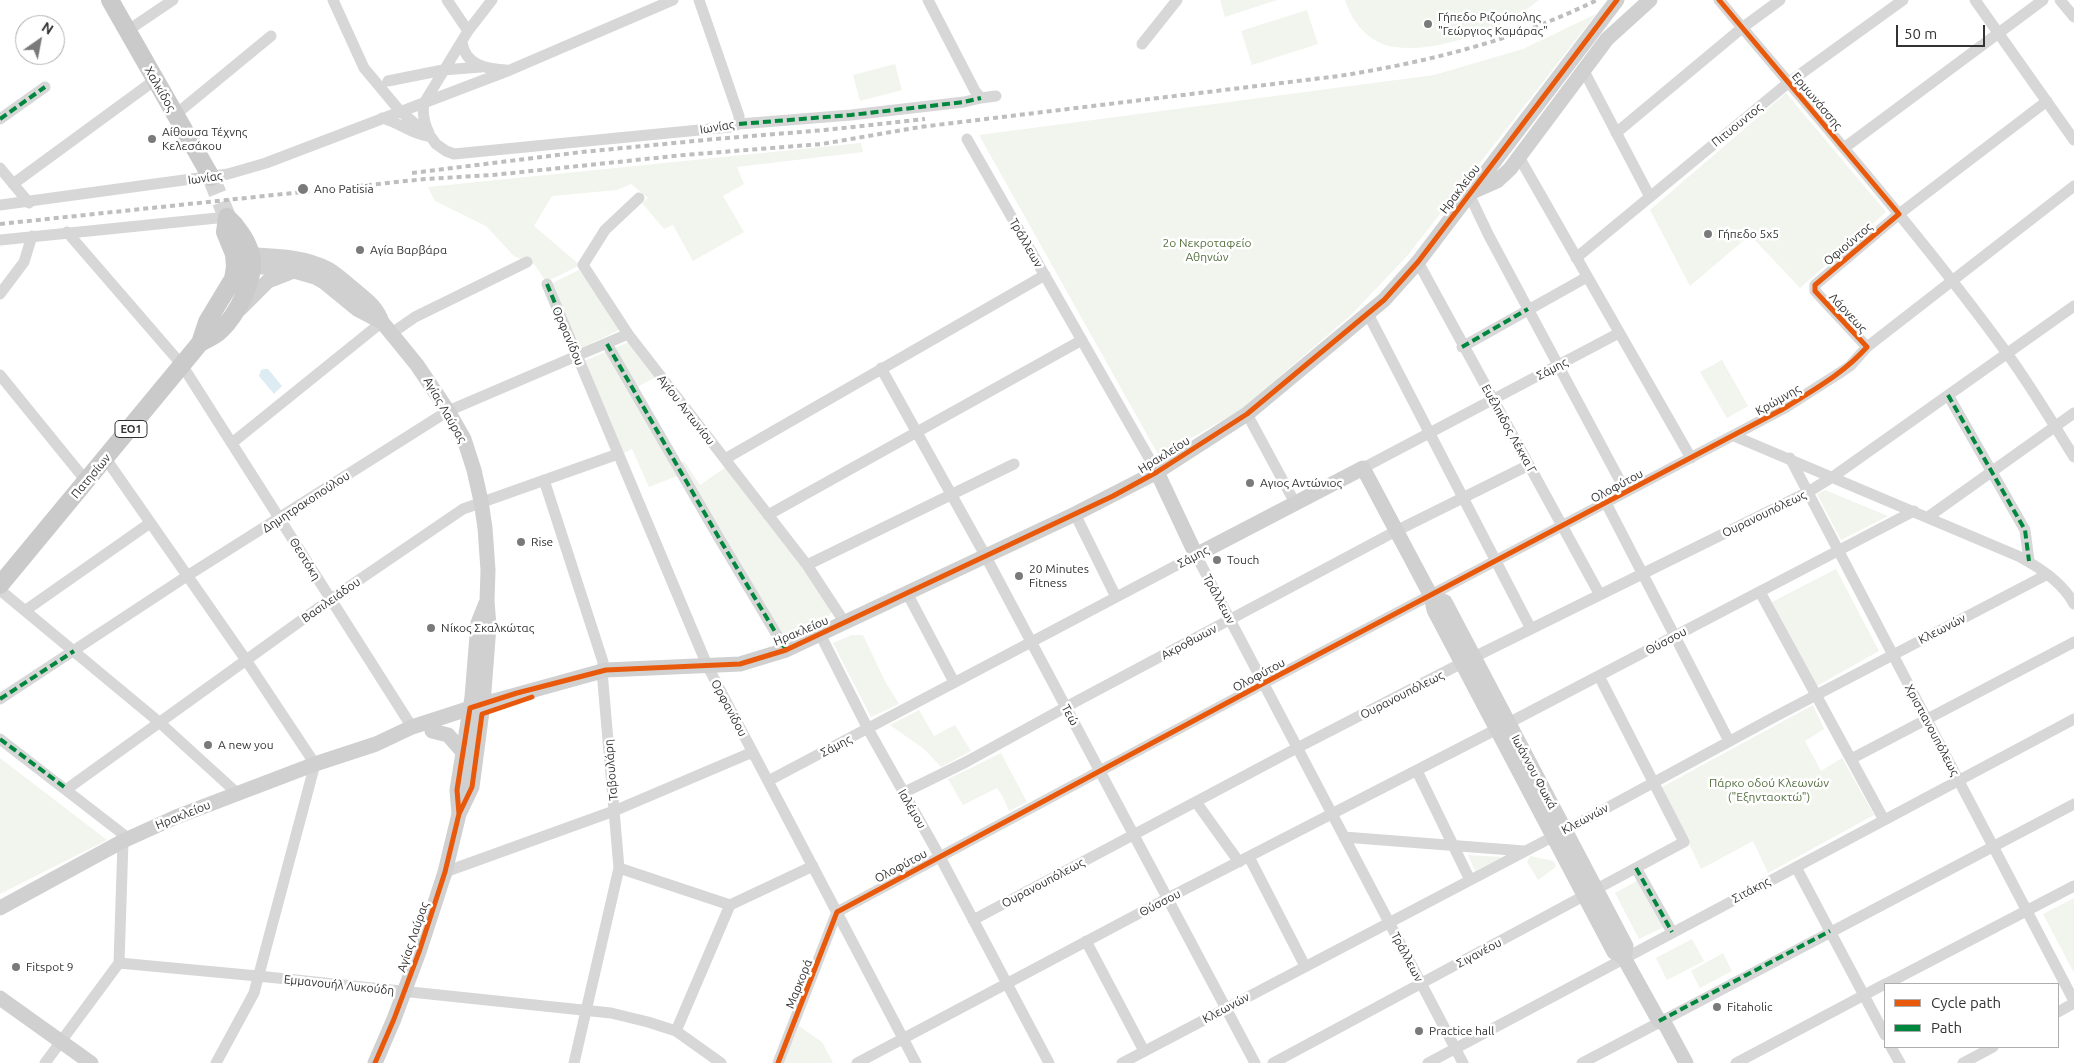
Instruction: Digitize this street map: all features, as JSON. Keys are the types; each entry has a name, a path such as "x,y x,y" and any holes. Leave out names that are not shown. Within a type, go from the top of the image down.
{"main road":[{"name":"Χαλκίδος","path":"110,0 211,177"},
{"path":"227,216 236,225 243,260"},
{"name":"Πατησίων","path":"0,585 200,343 219,332 232,317 248,285 243,260"},
{"name":"Πατησίων","path":"200,343 207,322 243,260"}],"street":[{"path":"127,31 173,0"},
{"path":"333,0 364,68 400,110 431,137"},
{"path":"447,0 468,31"},
{"path":"431,137 425,126 422,111 424,103 468,31 492,0"},
{"name":"Ιωνίας","path":"0,206 228,174 266,162 510,70 673,0"},
{"path":"700,0 739,116 739,124"},
{"path":"928,0 980,98"},
{"path":"1142,44 1177,0"},
{"name":"Ηρακλείου","path":"376,744 410,738 432,731 517,693 567,682 602,671 748,663 786,650 1075,514 1157,472 1247,414 1385,299 1418,262 1617,0"},
{"name":"Ηρακλείου","path":"1469,194 1497,181 1510,169 1607,39 1650,0"},
{"name":"Ερμωνάσσης","path":"1719,0 1899,214 2007,353 2074,457"},
{"path":"1616,133 1742,28 1780,0"},
{"name":"Πιτυουντος","path":"1576,258 1788,83 1903,0"},
{"path":"1975,0 2074,140"},
{"path":"1844,148 2000,34 2043,0"},
{"path":"2060,0 2074,17"},
{"path":"175,115 271,36"},
{"path":"462,42 465,53 474,64 481,67"},
{"path":"388,81 444,70 481,67 510,70"},
{"path":"364,68 388,81 400,110"},
{"path":"1584,71 1650,197"},
{"path":"13,184 155,80"},
{"path":"0,119 44,87"},
{"name":"Ιωνίας","path":"431,137 446,151 454,154 730,127 739,124 851,115 964,102 996,96"},
{"name":"Οφιούντος","path":"1815,291 1815,285 1899,214 2047,101"},
{"path":"382,118 396,122 420,136 431,137"},
{"name":"Τράλλεων","path":"967,139 1157,472 1196,555 1463,1063"},
{"path":"1519,157 1691,458"},
{"path":"0,168 29,202"},
{"name":"Κρώμνης","path":"1691,458 1783,409 1850,366 1867,348 2074,186"},
{"path":"1469,194 1488,234 1626,492"},
{"name":"Αγίου Αντωνίου","path":"639,198 605,230 583,265 628,334 807,565 845,623"},
{"path":"0,240 227,216"},
{"name":"Θεοτόκη","path":"67,232 182,365 412,727"},
{"path":"0,294 24,262 32,236"},
{"name":"Αγίας Λαύρας","path":"243,260 296,259 329,270 367,299 378,310 382,322"},
{"name":"Αγίας Λαύρας","path":"243,260 294,271 319,279 357,309 382,322 417,365 448,411 464,439 474,470 485,528 489,626 487,655 476,711 463,752 457,790 459,814"},
{"path":"392,333 415,317 527,262"},
{"name":"Ευέλπιδος Λέκκα Γ","path":"1418,262 1462,346 1600,595"},
{"path":"232,317 268,281 294,271"},
{"path":"725,460 881,368 1045,275"},
{"path":"1462,346 1587,277"},
{"name":"Ορφανίδου","path":"547,284 707,665 916,1063"},
{"name":"Λάρνεως","path":"1815,291 1867,348"},
{"name":"Ουρανουπόλεως","path":"973,920 1297,748 1468,660 1808,492 1834,476 2074,306"},
{"path":"1368,314 1531,629"},
{"path":"232,443 382,322"},
{"name":"Σάμης","path":"768,781 1619,333"},
{"name":"Δημητρακοπούλου","path":"0,699 187,576 280,519 448,411 628,334"},
{"path":"768,515 1082,340"},
{"path":"607,344 786,650"},
{"name":"Τεώ","path":"881,368 985,555 1255,1063"},
{"path":"0,376 87,482"},
{"path":"1948,395 2025,530 2029,561"},
{"path":"1928,517 2074,413"},
{"path":"1247,414 1295,503"},
{"path":"1734,436 1834,476 2029,561 2060,585 2073,601"},
{"name":"Βασιλειάδου","path":"66,789 331,599 463,509 481,501 618,454"},
{"name":"Ολοφύτου","path":"837,912 1264,683 1691,458"},
{"name":"Χριστιανουπόλεως","path":"1790,458 2074,1002"},
{"path":"106,459 316,764 254,993 216,1063"},
{"path":"807,565 1014,464"},
{"name":"Ακροθωων","path":"903,793 966,762 1396,531 1528,465"},
{"name":"Ιωάννου Φωκά","path":"1364,468 1431,596 1434,610 1468,660 1590,893 1626,946 1624,958 1659,1021 1666,1024 1686,1063"},
{"name":"Ταβουλάρη","path":"544,480 601,655 619,868 575,1063"},
{"path":"1606,503 1729,741"},
{"name":"Θύσσου","path":"857,1063 1168,898 1417,771 1914,511"},
{"path":"1075,514 1116,597"},
{"path":"26,610 150,523"},
{"name":"Κλεωνών","path":"1122,1063 1559,833 1892,654 2046,575"},
{"path":"0,590 159,722 237,793"},
{"path":"907,592 954,682"},
{"path":"1760,592 1884,820"},
{"name":"Αγίας Λαύρας","path":"375,1063 405,992 444,872 459,814 472,787 478,623 487,601"},
{"name":"Ιαλέμου","path":"820,634 868,729 940,857 1049,1063"},
{"path":"1851,759 2074,642"},
{"path":"487,655 496,684 506,690 517,693"},
{"path":"1599,676 1653,782"},
{"name":"Ηρακλείου","path":"0,908 126,840 176,817 316,764 376,744 412,727 542,693 567,682"},
{"name":"Σιτάκης","path":"1428,1063 2074,720"},
{"path":"432,731 448,735 463,752"},
{"path":"0,739 66,789 126,840 119,964 45,1063"},
{"path":"444,872 614,811 753,753"},
{"path":"1417,771 1470,880"},
{"name":"Σιγανέου","path":"1273,1063 1684,842 1653,782"},
{"path":"1196,802 1244,860 1305,966"},
{"path":"1582,1063 2074,804"},
{"path":"1344,837 1524,851"},
{"path":"676,1031 730,905 813,866"},
{"path":"1796,867 1884,1033"},
{"path":"619,868 730,905"},
{"path":"1636,868 1672,932"},
{"path":"1888,983 2074,886"},
{"name":"Μαρκορά","path":"778,1063 837,912"},
{"path":"1086,941 1144,1051"},
{"name":"Εμμανουήλ Λυκούδη","path":"119,964 258,976 586,1010 648,1022 676,1031 721,1063"},
{"path":"1736,1063 1884,985"},
{"path":"0,998 91,1063"},
{"path":"2059,1011 2074,1002"},
{"name":"Ιωάννου Φωκά","path":"1659,1021 1657,1028 1674,1063"},
{"path":"1892,1048 1900,1063"},
{"path":"1963,1063 1991,1048"}],"green space":[{"path":"1220,0 1277,0 1225,17"},
{"name":"Γήπεδο Ριζούπολης \"Γεώργιος Καμάρας\"","path":"1345,0 1539,0 1509,20 1490,29 1451,42 1412,48 1386,45 1370,37 1352,17"},
{"path":"1307,10 1318,44 1252,65 1241,31"},
{"name":"2ο Νεκροταφείο Αθηνών","path":"1596,14 1408,255 1352,314 1241,410 1159,456 979,135 1434,75 1523,49"},
{"path":"895,64 902,90 860,101 853,75"},
{"path":"1786,93 1886,212 1800,288 1750,235 1690,286 1650,210"},
{"path":"861,143 863,152 737,167 744,184 723,196 744,232 693,261 673,225 664,229 642,203 648,198 631,184 617,190 552,196 534,226 580,265 546,282 535,265 514,256 486,226 435,201 428,187"},
{"path":"579,270 623,328 579,349 550,284"},
{"path":"629,342 656,377 637,387 681,463 684,461 700,485 726,467 831,605 832,611 829,616 786,635 775,634 680,479 677,476 649,487 632,449 624,453 584,361"},
{"path":"1722,360 1748,406 1727,418 1700,372"},
{"path":"1825,490 1888,516 1841,540 1817,494"},
{"path":"1836,569 1879,651 1817,686 1772,602"},
{"path":"852,635 863,635 885,681 899,704 871,717 833,643"},
{"name":"Πάρκο οδού Κλεωνών (\"Εξηνταοκτώ\")","path":"1813,705 1824,729 1805,741 1821,771 1842,758 1874,815 1768,873 1753,841 1701,869 1662,787"},
{"path":"919,710 934,736 955,725 971,751 941,767 924,749 890,725"},
{"path":"1001,753 1027,802 1009,811 997,788 963,805 948,779"},
{"path":"0,758 107,840 0,894"},
{"path":"1468,855 1502,857 1475,871"},
{"path":"1530,856 1554,861 1556,867 1538,880 1527,862"},
{"path":"1642,878 1668,925 1639,939 1615,893"},
{"path":"2074,898 2074,973 2043,914"},
{"path":"1692,939 1704,961 1667,980 1656,958"},
{"path":"1723,953 1732,971 1700,988 1691,971"},
{"path":"799,1026 822,1042 833,1063 783,1063"}],"shaded area":[{"path":"268,369 282,386 274,394 259,376 261,370"}],"tunnel":[{"path":"211,177 227,217"}],"railway":[{"path":"0,224 425,179 493,175 684,155 822,144 920,127 1339,76 1405,64 1471,48 1535,27 1597,0"},
{"path":"412,173 582,152 925,119"}],"marked path":[{"path":"0,119 45,87"},
{"path":"739,124 851,115 964,102 981,98"},
{"path":"547,284 577,356"},
{"path":"1462,347 1528,309"},
{"path":"607,344 786,650"},
{"path":"1948,395 2025,530 2029,561"},
{"path":"0,699 74,651"},
{"path":"0,739 67,789"},
{"path":"1636,868 1672,932"},
{"path":"1659,1021 1830,931"}],"cycle path":[{"path":"459,814 457,790 470,708 517,693 606,670 740,664 786,650 1113,496 1157,472 1247,414 1384,300 1418,262 1617,0"},
{"path":"778,1063 837,912 1264,683 1783,409 1838,373 1867,347 1815,291 1815,285 1899,214 1719,0"},
{"path":"375,1063 419,952 445,872 459,814 472,787 482,714 532,697"}],"place":[{"name":"Γήπεδο Ριζούπολης \"Γεώργιος Καμάρας\"","path":"1428,24"},
{"name":"Αίθουσα Τέχνης Κελεσάκου","path":"152,139"},
{"name":"Ano Patisia","path":"303,189"},
{"name":"Γήπεδο 5x5","path":"1708,234"},
{"name":"Αγία Βαρβάρα","path":"360,250"},
{"name":"Αγιος Αντώνιος","path":"1250,483"},
{"name":"Rise","path":"521,542"},
{"name":"Touch","path":"1217,560"},
{"name":"20 Μinutes Fitness","path":"1019,576"},
{"name":"Νίκος Σκαλκώτας","path":"431,628"},
{"name":"A new you","path":"208,745"},
{"name":"Fitspot 9","path":"16,967"},
{"name":"Fitaholic","path":"1717,1007"},
{"name":"Practice hall","path":"1419,1031"}]}
